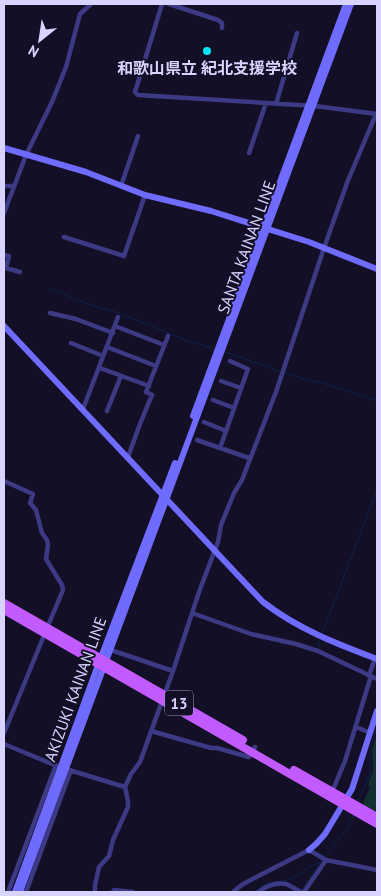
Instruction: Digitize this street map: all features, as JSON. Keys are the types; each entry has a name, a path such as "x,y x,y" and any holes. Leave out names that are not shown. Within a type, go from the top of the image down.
{"main road":[{"name":"SANTA KAINAN LINE","path":"165,498 346,4"},
{"name":"SANTA KAINAN LINE","path":"310,106 351,4"},
{"path":"4,148 86,172 145,194 265,228 324,248 377,269"},
{"path":"4,326 263,602 279,614 315,635 376,659"},
{"name":"AKIZUKI KAINAN LINE","path":"103,663 110,650 165,498"},
{"name":"AKIZUKI KAINAN LINE","path":"20,892 31,857 165,498"},
{"name":"13","path":"4,603 46,630 353,807 377,817"},
{"name":"13","path":"4,610 46,630"},
{"path":"309,850 353,807 357,777 377,711"},
{"name":"13","path":"254,750 332,792 377,824"},
{"name":"AKIZUKI KAINAN LINE","path":"15,892 31,857"}],"street":[{"path":"4,214 26,155 52,102 66,67 80,14 90,4"},
{"path":"95,892 100,867 109,856 113,840 128,807 125,787 131,774 140,762 173,671 218,542 220,524 242,480 276,392 347,183 377,114 310,106 138,95 135,92 162,4"},
{"path":"169,4 218,20 222,23 222,28"},
{"path":"276,104 297,33"},
{"path":"249,153 266,103"},
{"path":"121,186 138,136"},
{"path":"4,186 14,186"},
{"path":"64,237 124,256 145,194"},
{"path":"4,254 9,256 6,268 20,272"},
{"path":"50,312 70,319 76,319 112,333"},
{"path":"83,410 118,317"},
{"path":"115,326 164,345"},
{"path":"128,457 152,395 146,392 168,336"},
{"path":"71,343 103,356"},
{"path":"107,347 156,366"},
{"path":"220,448 248,369 230,361"},
{"path":"100,368 149,386"},
{"path":"108,411 121,376"},
{"path":"221,381 241,388"},
{"path":"213,400 234,408"},
{"path":"204,422 226,431"},
{"path":"198,440 249,458"},
{"path":"4,481 33,494 30,503 36,510 48,545 46,560 62,585 63,590 4,734"},
{"path":"192,613 251,634 318,651 377,679"},
{"path":"110,650 173,671"},
{"path":"332,792 356,727 376,659"},
{"path":"356,727 371,733"},
{"path":"151,731 236,754 249,756 254,750"},
{"path":"4,744 64,768 125,787"},
{"path":"8,892 64,768"},
{"path":"26,892 64,768"},
{"path":"233,892 243,884 309,850 326,860 377,870"},
{"path":"258,892 264,887 286,884 302,892 326,860"},
{"path":"113,892 114,890 133,892"}],"green space":[{"path":"377,733 377,812 363,803 370,788 368,785 373,770 372,750"}],"waterway":[{"path":"51,289 88,304 122,314 190,342 213,348"},
{"path":"226,352 286,374 329,385 377,401"},
{"path":"322,634 377,490"},
{"path":"318,648 320,640"},
{"path":"358,802 370,774 370,750 377,727"},
{"path":"365,785 371,789"},
{"path":"324,857 347,829 354,815"},
{"path":"302,890 322,860"},
{"path":"260,888 269,883 291,879 319,863"}],"place":[{"name":"和歌山県立 紀北支援学校","path":"207,51"}]}
